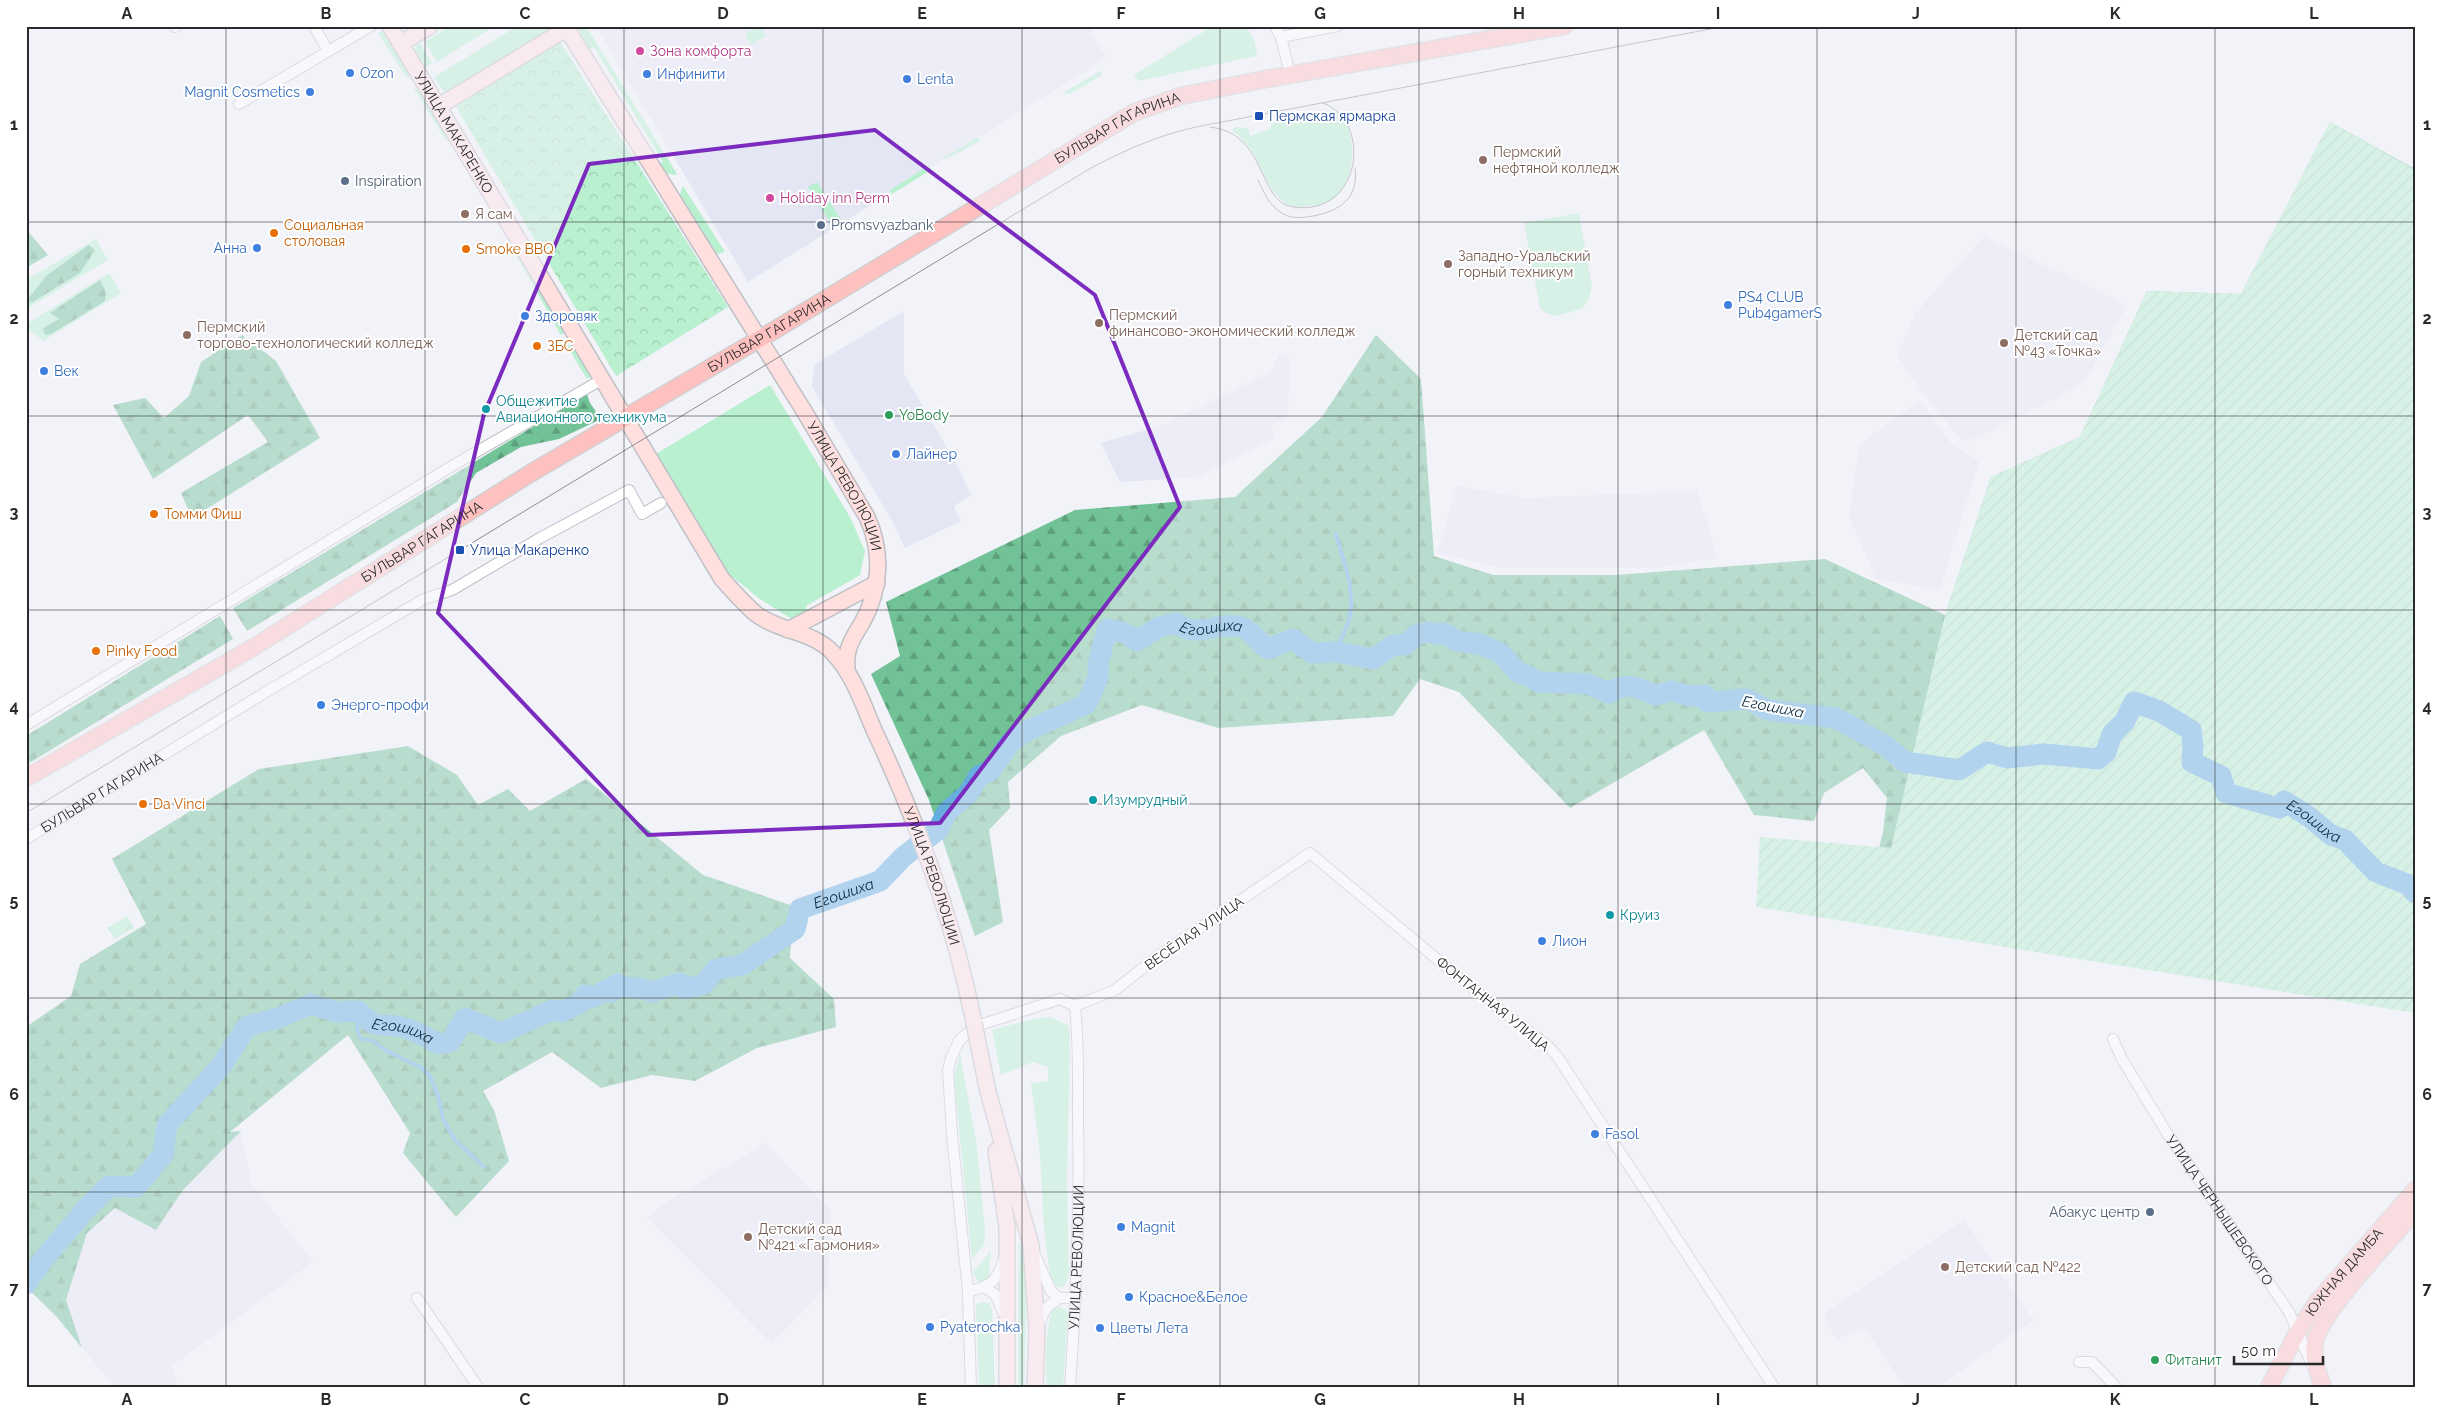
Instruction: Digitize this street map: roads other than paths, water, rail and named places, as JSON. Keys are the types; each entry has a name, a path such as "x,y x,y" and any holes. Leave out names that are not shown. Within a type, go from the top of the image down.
{"main road":[{"name":"УЛИЦА МАКАРЕНКО","path":"390,26 626,418"},
{"path":"400,44 430,26"},
{"name":"БУЛЬВАР ГАГАРИНА","path":"26,778 249,650 531,473 759,339 1135,112 1181,96 1290,74 1564,26"},
{"path":"439,106 565,28 759,339"},
{"name":"УЛИЦА РЕВОЛЮЦИИ","path":"759,339 868,517 875,534 878,557 877,583 872,602 849,642 846,656 847,669"},
{"name":"УЛИЦА РЕВОЛЮЦИИ","path":"626,418 722,579 757,614 788,630 819,642 832,652 847,669 887,757 927,855 948,920 968,995 988,1092 1007,1227 1007,1387"},
{"path":"788,630 877,583"},
{"name":"УЛИЦА РЕВОЛЮЦИИ","path":"988,1092 1031,1245 1037,1330 1036,1387"},
{"name":"ЮЖНАЯ ДАМБА","path":"2269,1387 2297,1333 2317,1302 2415,1190"},
{"name":"ЮЖНАЯ ДАМБА","path":"2329,1312 2415,1211"},
{"name":"УЛИЦА ЧЕРНЫШЕВСКОГО","path":"2322,1387 2317,1370 2315,1342 2329,1312"}],"street":[{"path":"314,26 328,51"},
{"path":"239,104 371,26"},
{"path":"1275,26 1281,37 1290,74"},
{"path":"1281,37 1337,26"},
{"path":"26,725 436,475 602,380"},
{"name":"БУЛЬВАР ГАГАРИНА","path":"26,839 266,692 424,599 452,590 540,538 628,490 642,514 661,504"},
{"name":"ВЕСЁЛАЯ УЛИЦА","path":"1075,1006 1115,990 1157,957 1310,853"},
{"name":"ФОНТАННАЯ УЛИЦА","path":"1310,853 1462,980 1548,1046 1560,1060 1774,1387"},
{"path":"971,1387 968,1291 952,1135 948,1070 951,1058 959,1042 970,1031 980,1026 1060,999 1075,1006"},
{"name":"УЛИЦА РЕВОЛЮЦИИ","path":"1070,1387 1076,1298 1079,1153 1075,1006"},
{"name":"УЛИЦА ЧЕРНЫШЕВСКОГО","path":"2113,1038 2122,1059 2167,1133 2289,1312 2322,1387"},
{"path":"1031,1245 1044,1279 1051,1291 1059,1298"},
{"path":"968,1291 985,1288 992,1283 1001,1268 1008,1246"},
{"path":"985,1288 995,1294 1002,1308 1008,1334"},
{"path":"417,1298 478,1387"},
{"path":"1037,1330 1046,1308 1059,1298 1076,1298"},
{"path":"2079,1362 2092,1362 2116,1387"}],"waterway":[{"path":"1336,534 1348,574 1351,595 1348,624 1336,652"},
{"name":"Егошиха","path":"26,1284 42,1261 86,1209 109,1186 136,1187 163,1155 167,1125 222,1065 247,1026 279,1018 311,1004 337,1012 358,1011 370,1022 411,1030 438,1044 450,1042 465,1018 501,1033 553,1010 562,1012 583,1001 585,995 594,997 608,989 612,992 613,987 618,984 651,992 680,983 685,989 704,984 716,969 742,965 795,929 800,909 880,881 903,857 938,830 947,812 968,794 979,776 991,770 1010,743 1027,731 1086,704 1098,678 1098,664 1107,629 1123,632 1137,641 1159,627 1177,623 1192,630 1233,626 1249,631 1268,649 1293,639 1312,653 1336,652 1373,659 1393,645 1405,645 1417,634 1429,632 1436,634 1444,633 1457,641 1480,644 1500,653 1519,673 1531,677 1538,682 1588,684 1609,693 1621,687 1632,686 1655,695 1672,691 1690,696 1705,695 1707,702 1747,699 1768,710 1836,718 1886,746 1905,762 1959,770 1987,752 2007,758 2044,754 2098,759 2106,752 2112,734 2125,721 2134,702 2159,711 2191,730 2192,762 2221,776 2226,793 2279,808 2284,801 2308,816 2331,835 2345,840 2376,872 2409,885 2415,893"},
{"path":"358,1011 357,1030 361,1039 373,1041 385,1050 422,1068 430,1076 438,1096 443,1119 455,1140 484,1167"}],"tram line":[{"path":"26,813 1091,168 1118,155 1144,143 1186,129 1726,26"},
{"path":"1210,127 1228,132 1242,141 1252,153 1273,193 1281,202 1293,207 1316,206 1334,198 1346,183 1353,166 1354,146 1349,128 1339,113 1323,103"},
{"path":"1258,180 1269,202 1280,212 1292,217 1309,217 1332,211 1346,201 1354,187 1355,168"}],"place":[{"name":"Зона комфорта","path":"640,51"},
{"name":"Ozon","path":"350,73"},
{"name":"Инфинити","path":"647,74"},
{"name":"Lenta","path":"907,79"},
{"name":"Magnit Cosmetics","path":"310,92"},
{"name":"Пермская ярмарка","path":"1259,116"},
{"name":"Пермский нефтяной колледж","path":"1483,160"},
{"name":"Inspiration","path":"345,181"},
{"name":"Holiday inn Perm","path":"770,198"},
{"name":"Я сам","path":"465,214"},
{"name":"Promsvyazbank","path":"821,225"},
{"name":"Социальная столовая","path":"274,233"},
{"name":"Анна","path":"257,248"},
{"name":"Smoke BBQ","path":"466,249"},
{"name":"Западно-Уральский горный техникум","path":"1448,264"},
{"name":"PS4 CLUB Pub4gamerS","path":"1728,305"},
{"name":"Здоровяк","path":"525,316"},
{"name":"Пермский финансово-экономический колледж","path":"1099,323"},
{"name":"Пермский торгово-технологический колледж","path":"187,335"},
{"name":"Детский сад №43 «Точка»","path":"2004,343"},
{"name":"ЗБС","path":"537,346"},
{"name":"Век","path":"44,371"},
{"name":"Общежитие Авиационного техникума","path":"486,409"},
{"name":"YoBody","path":"889,415"},
{"name":"Лайнер","path":"896,454"},
{"name":"Томми Фиш","path":"154,514"},
{"name":"Улица Макаренко","path":"460,550"},
{"name":"Pinky Food","path":"96,651"},
{"name":"Энерго-профи","path":"321,705"},
{"name":"Изумрудный","path":"1093,800"},
{"name":"Da Vinci","path":"143,804"},
{"name":"Круиз","path":"1610,915"},
{"name":"Лион","path":"1542,941"},
{"name":"Fasol","path":"1595,1134"},
{"name":"Абакус центр","path":"2150,1212"},
{"name":"Magnit","path":"1121,1227"},
{"name":"Детский сад №421 «Гармония»","path":"748,1237"},
{"name":"Детский сад №422","path":"1945,1267"},
{"name":"Красное&Белое","path":"1129,1297"},
{"name":"Pyaterochka","path":"930,1327"},
{"name":"Цветы Лета","path":"1100,1328"},
{"name":"Фитанит","path":"2155,1360"}]}
